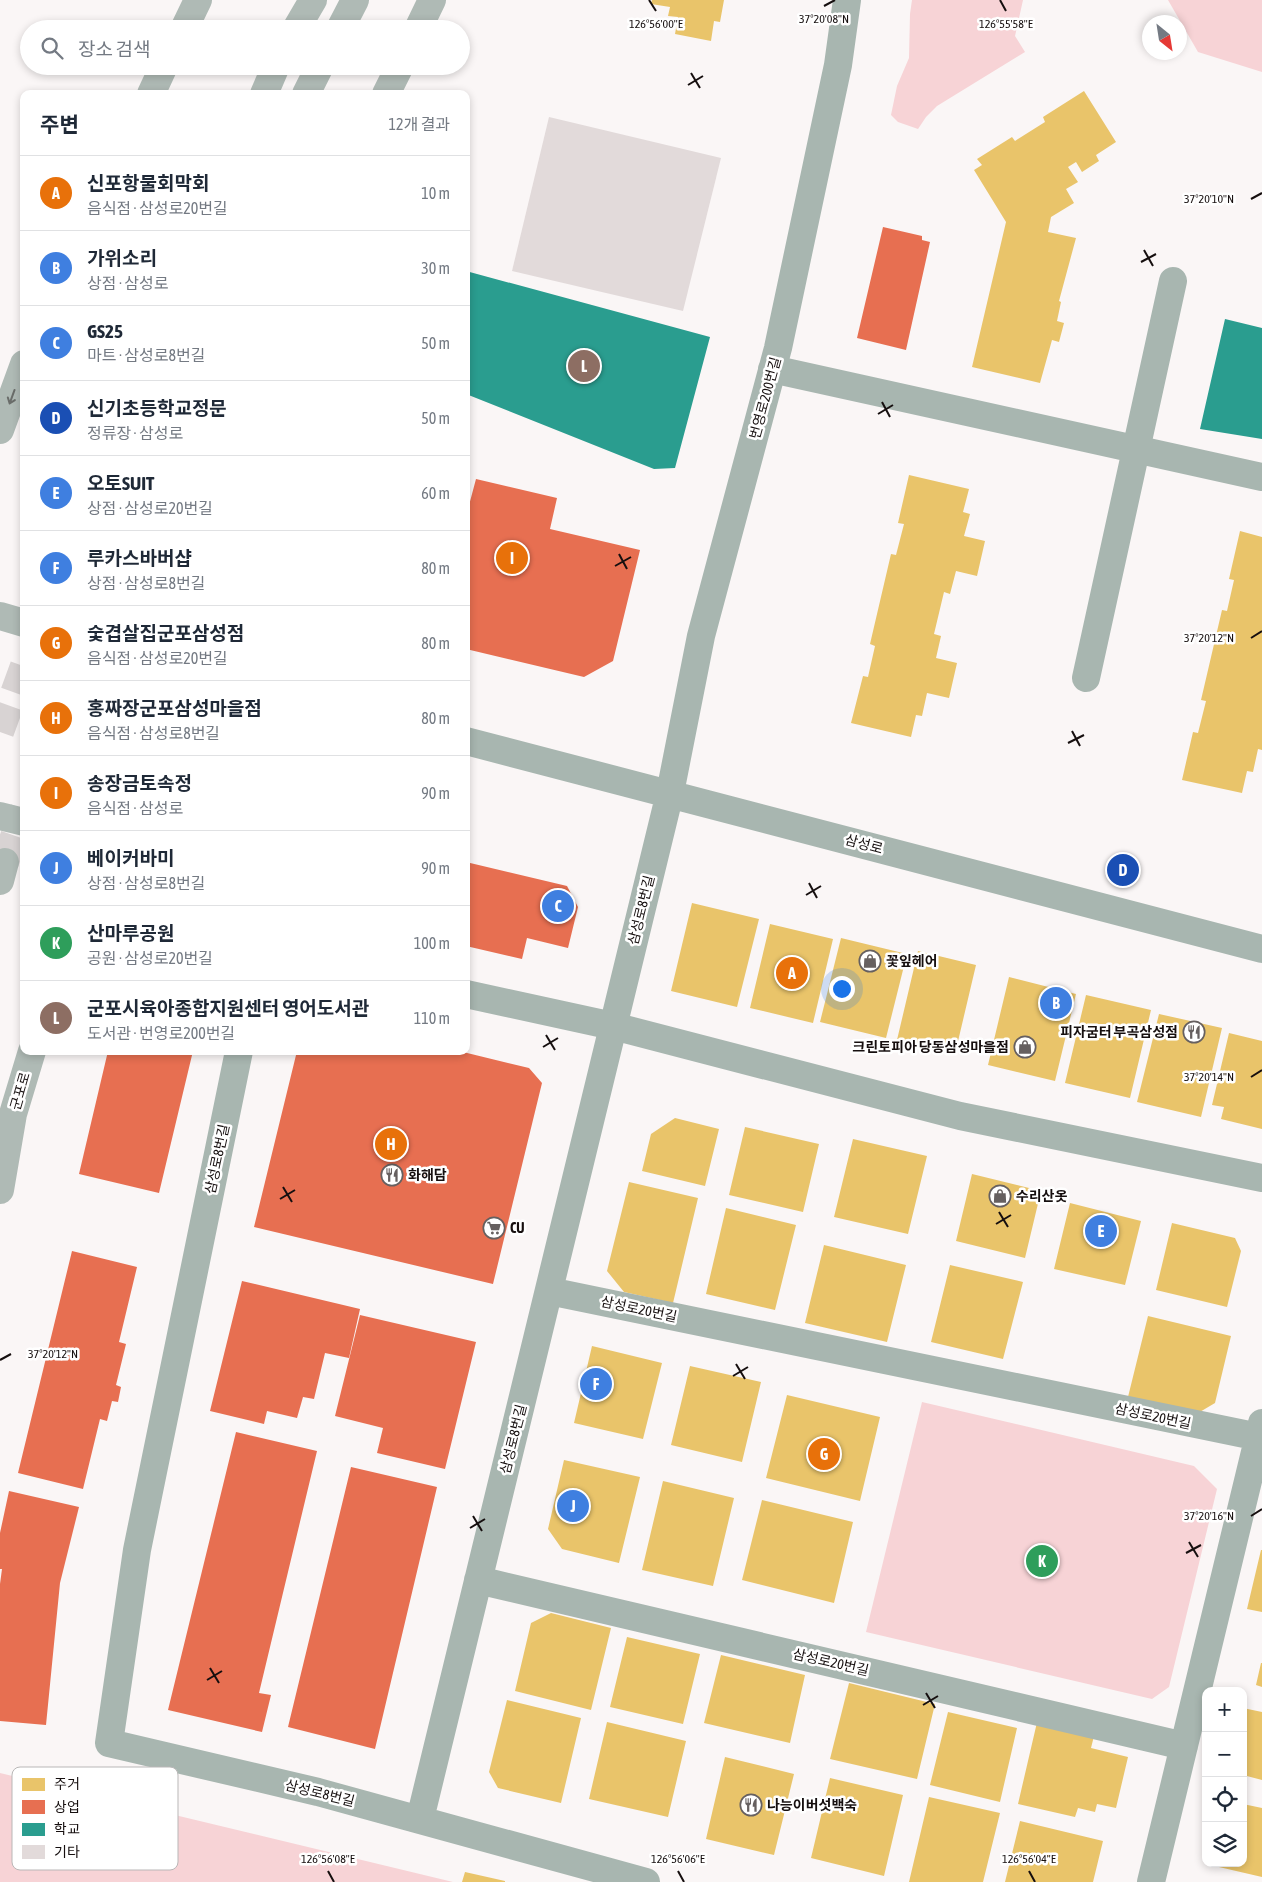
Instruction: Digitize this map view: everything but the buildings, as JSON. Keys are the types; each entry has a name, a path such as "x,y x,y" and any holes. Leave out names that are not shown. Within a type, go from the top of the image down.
{"main road":[{"path":"188,20 198,0"},
{"path":"301,20 312,0"},
{"path":"345,20 355,0"},
{"path":"422,20 432,0"},
{"path":"152,90 160,75"},
{"path":"266,90 272,75"},
{"path":"308,90 316,75"},
{"path":"388,90 396,75"},
{"path":"0,430 20,375"},
{"path":"0,616 20,622"},
{"path":"0,816 20,821"},
{"name":"군포로","path":"0,1190 13,1114 31,1055"}],"street":[{"name":"번영로200번길","path":"670,793 701,636 772,369 838,65 847,0"},
{"path":"1086,678 1173,281"},
{"path":"772,369 1262,477"},
{"name":"삼성로","path":"470,741 1262,949"},
{"name":"삼성로8번길","path":"238,1055 137,1550 110,1743 318,1792 420,1820 670,793"},
{"path":"470,995 612,1026 960,1116 1262,1178"},
{"name":"삼성로20번길","path":"549,1291 1260,1430 1151,1882"},
{"name":"삼성로20번길","path":"478,1580 1184,1746"},
{"path":"420,1820 646,1882"}],"shaded area":[{"path":"912,0 1023,0 1015,36 1025,52 937,106 918,129 898,122 891,115 897,86 909,58"},
{"path":"1168,0 1262,0 1262,72 1198,52 1187,33 1187,15 1177,15"},
{"path":"922,1402 1194,1466 1217,1489 1169,1687 1152,1699 866,1632"},
{"path":"0,1773 12,1776 12,1870 178,1870 178,1816 453,1882 0,1882"}],"tunnel":[{"path":"0,732 20,677"},
{"path":"5,862 20,820"}],"place":[{"name":"군포시육아종합지원센터 영어도서관","path":"584,366"},
{"name":"송장금토속정","path":"512,558"},
{"name":"신기초등학교정문","path":"1123,870"},
{"name":"GS25","path":"558,906"},
{"name":"꽃잎헤어","path":"870,961"},
{"name":"신포항물회막회","path":"792,973"},
{"name":"가위소리","path":"1056,1003"},
{"name":"피자굼터 부곡삼성점","path":"1194,1032"},
{"name":"크린토피아 당동삼성마을점","path":"1025,1047"},
{"name":"홍짜장군포삼성마을점","path":"391,1144"},
{"name":"화해담","path":"392,1175"},
{"name":"수리산옷","path":"1000,1196"},
{"name":"CU","path":"494,1228"},
{"name":"오토SUIT","path":"1101,1231"},
{"name":"루카스바버샵","path":"596,1384"},
{"name":"숯겹살집군포삼성점","path":"824,1454"},
{"name":"베이커바미","path":"573,1506"},
{"name":"산마루공원","path":"1042,1561"},
{"name":"나능이버섯백숙","path":"751,1805"}]}
